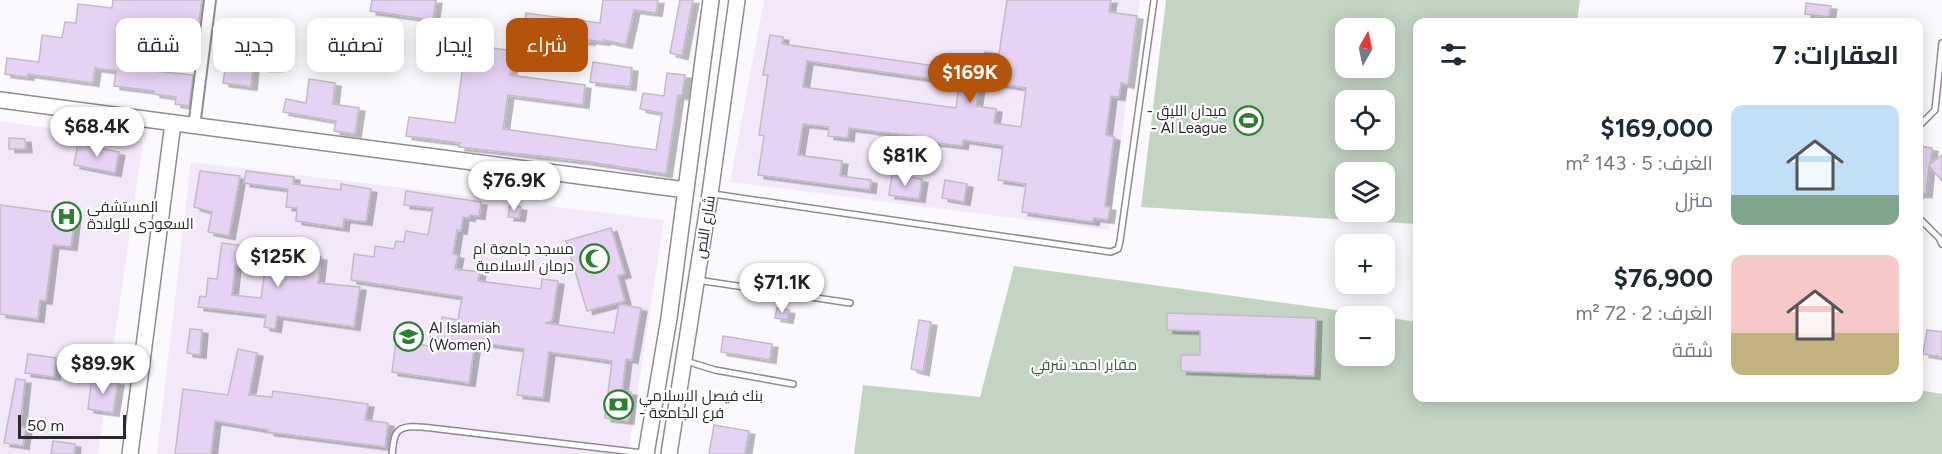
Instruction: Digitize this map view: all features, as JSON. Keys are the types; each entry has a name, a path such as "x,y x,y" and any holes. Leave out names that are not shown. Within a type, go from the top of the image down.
{"street":[{"path":"194,127 210,0"},
{"name":"شارع النص","path":"646,454 669,318 711,0"},
{"name":"شارع النص","path":"669,454 710,194 737,0"},
{"path":"0,100 686,190"},
{"path":"130,454 172,123"}],"lane":[{"path":"710,194 1111,252 1118,249 1154,0"},
{"path":"1923,122 1935,110 1942,43"},
{"path":"1935,110 1942,111"},
{"path":"1923,222 1942,244"},
{"path":"697,280 850,303"},
{"path":"684,360 715,370 793,384"},
{"path":"392,454 397,433 400,429 409,427 646,454"}],"shaded area":[{"path":"764,0 1140,0 1109,230 730,182"},
{"name":"المستشفى السعودى للولادة","path":"0,121 143,142 98,454 0,454"},
{"name":"Al Islamiah (Women)","path":"191,162 664,220 628,454 157,454"}],"green space":[{"name":"- ميدان الليق - Al League","path":"1166,0 1580,0 1578,18 1413,18 1413,224 1385,222 1395,222 1395,162 1335,162 1335,219 1141,207"},
{"name":"مقابر احمد شرفي","path":"1014,266 1335,310 1335,366 1395,366 1395,319 1413,321 1413,402 1923,402 1923,391 1942,394 1942,454 854,454 863,385 980,397"}],"building":[{"path":"113,0 202,0 199,18 116,18 116,71 95,68 93,83 28,74 28,77 5,74 7,58 39,62 42,35 62,38 65,22 76,23 78,4 112,8"},
{"path":"372,0 436,0 433,18 370,11"},
{"path":"603,0 658,0 656,13 634,10 626,45 604,40 604,42 589,40 588,42 588,21 600,23"},
{"path":"680,0 693,0 682,56 670,53"},
{"path":"1007,0 1111,0 1109,12 1137,16 1128,85 1121,83 1119,97 1111,96 1106,135 1114,137 1105,206 1110,207 1108,220 1094,218 1093,222 1022,212 1026,184 998,180 1003,146 963,140 962,146 930,142 928,157 916,155 919,137 849,128 848,138 828,136 829,127 803,124 798,155 842,161 840,176 871,180 870,190 758,175 764,136 759,135 768,75 763,75 770,35 783,37 782,44 970,71 972,61 984,63 985,52 999,54","holes":["807,61 959,83 956,108 803,87","980,81 1026,88 1021,127 994,123 996,109 976,106"]},
{"path":"1806,3 1831,6 1829,17 1805,14"},
{"path":"526,13 563,18 525,18"},
{"path":"494,48 506,50 506,72 510,72 510,75 585,85 583,105 508,95 503,129 656,150 662,113 640,109 643,93 664,96 667,73 685,75 682,96 678,95 666,174 583,161 459,147 460,143 406,136 409,117 455,123 462,72 494,72"},
{"path":"593,62 632,68 630,87 590,82"},
{"path":"116,71 193,75 189,106 175,104 176,97 154,94 154,91 114,86"},
{"path":"225,72 252,72 251,87 223,83"},
{"path":"309,79 335,83 333,104 359,108 355,134 334,131 336,121 283,112 286,99 306,103"},
{"path":"9,138 25,139 26,149 9,149"},
{"path":"78,144 119,152 115,173 74,165"},
{"path":"1923,147 1932,148 1930,164 1942,155 1942,181 1929,166 1926,194 1923,194"},
{"path":"200,171 240,176 229,236 208,232 212,212 194,207"},
{"path":"246,171 294,177 293,184 341,190 341,184 371,189 366,222 344,219 343,228 296,221 297,208 286,207 288,189 244,183"},
{"path":"892,174 922,179 919,199 889,195"},
{"path":"945,180 967,184 964,202 942,198"},
{"path":"406,191 481,202 479,216 463,217 461,231 457,230 453,254 458,255 455,269 480,272 478,281 541,289 542,279 558,281 552,321 545,323 614,333 619,304 641,308 632,360 626,359 622,391 631,392 628,421 605,418 612,361 549,352 543,398 517,395 524,349 475,342 469,383 392,372 396,341 429,346 430,337 438,338 442,317 458,320 462,297 351,280 354,254 374,257 375,246 394,249 396,241 404,242 406,231 428,235 433,208 404,205"},
{"path":"0,205 75,215 71,247 53,245 46,301 40,300 38,319 0,314"},
{"path":"510,205 521,207 519,218 508,217"},
{"name":"مسجد جامعة ام درمان الاسلامية","path":"611,228 625,274 618,276 625,301 587,311 566,241"},
{"path":"222,243 321,257 318,283 360,287 354,327 277,316 275,329 264,327 266,315 198,307 200,296 206,297 208,278 217,279","holes":["235,266 265,270 261,298 232,295"]},
{"path":"777,308 789,310 787,320 775,318"},
{"path":"1167,313 1316,318 1314,376 1181,371 1181,355 1200,355 1200,331 1167,330"},
{"path":"919,320 931,322 923,372 911,369"},
{"path":"190,329 202,330 200,355 187,353"},
{"path":"1927,330 1942,332 1942,357 1923,354"},
{"path":"723,336 772,344 770,360 721,352"},
{"path":"238,349 257,353 249,395 272,397 273,391 368,404 365,420 388,423 385,447 268,432 268,430 215,421 211,454 175,454 183,389 228,395"},
{"path":"28,354 56,358 54,377 25,373"},
{"path":"92,378 118,382 113,413 88,409"},
{"path":"16,379 25,380 20,427 26,428 23,446 4,443"},
{"path":"714,425 749,431 745,454 709,454"},
{"path":"53,441 75,444 74,454 51,454"}],"place":[{"name":"- ميدان الليق - Al League","path":"1248,120"},
{"name":"المستشفى السعودى للولادة","path":"66,216"},
{"name":"مسجد جامعة ام درمان الاسلامية","path":"595,258"},
{"name":"Al Islamiah (Women)","path":"408,337"},
{"name":"بنك فيصل الاسلامي - فرع الجامعة","path":"618,405"}]}
